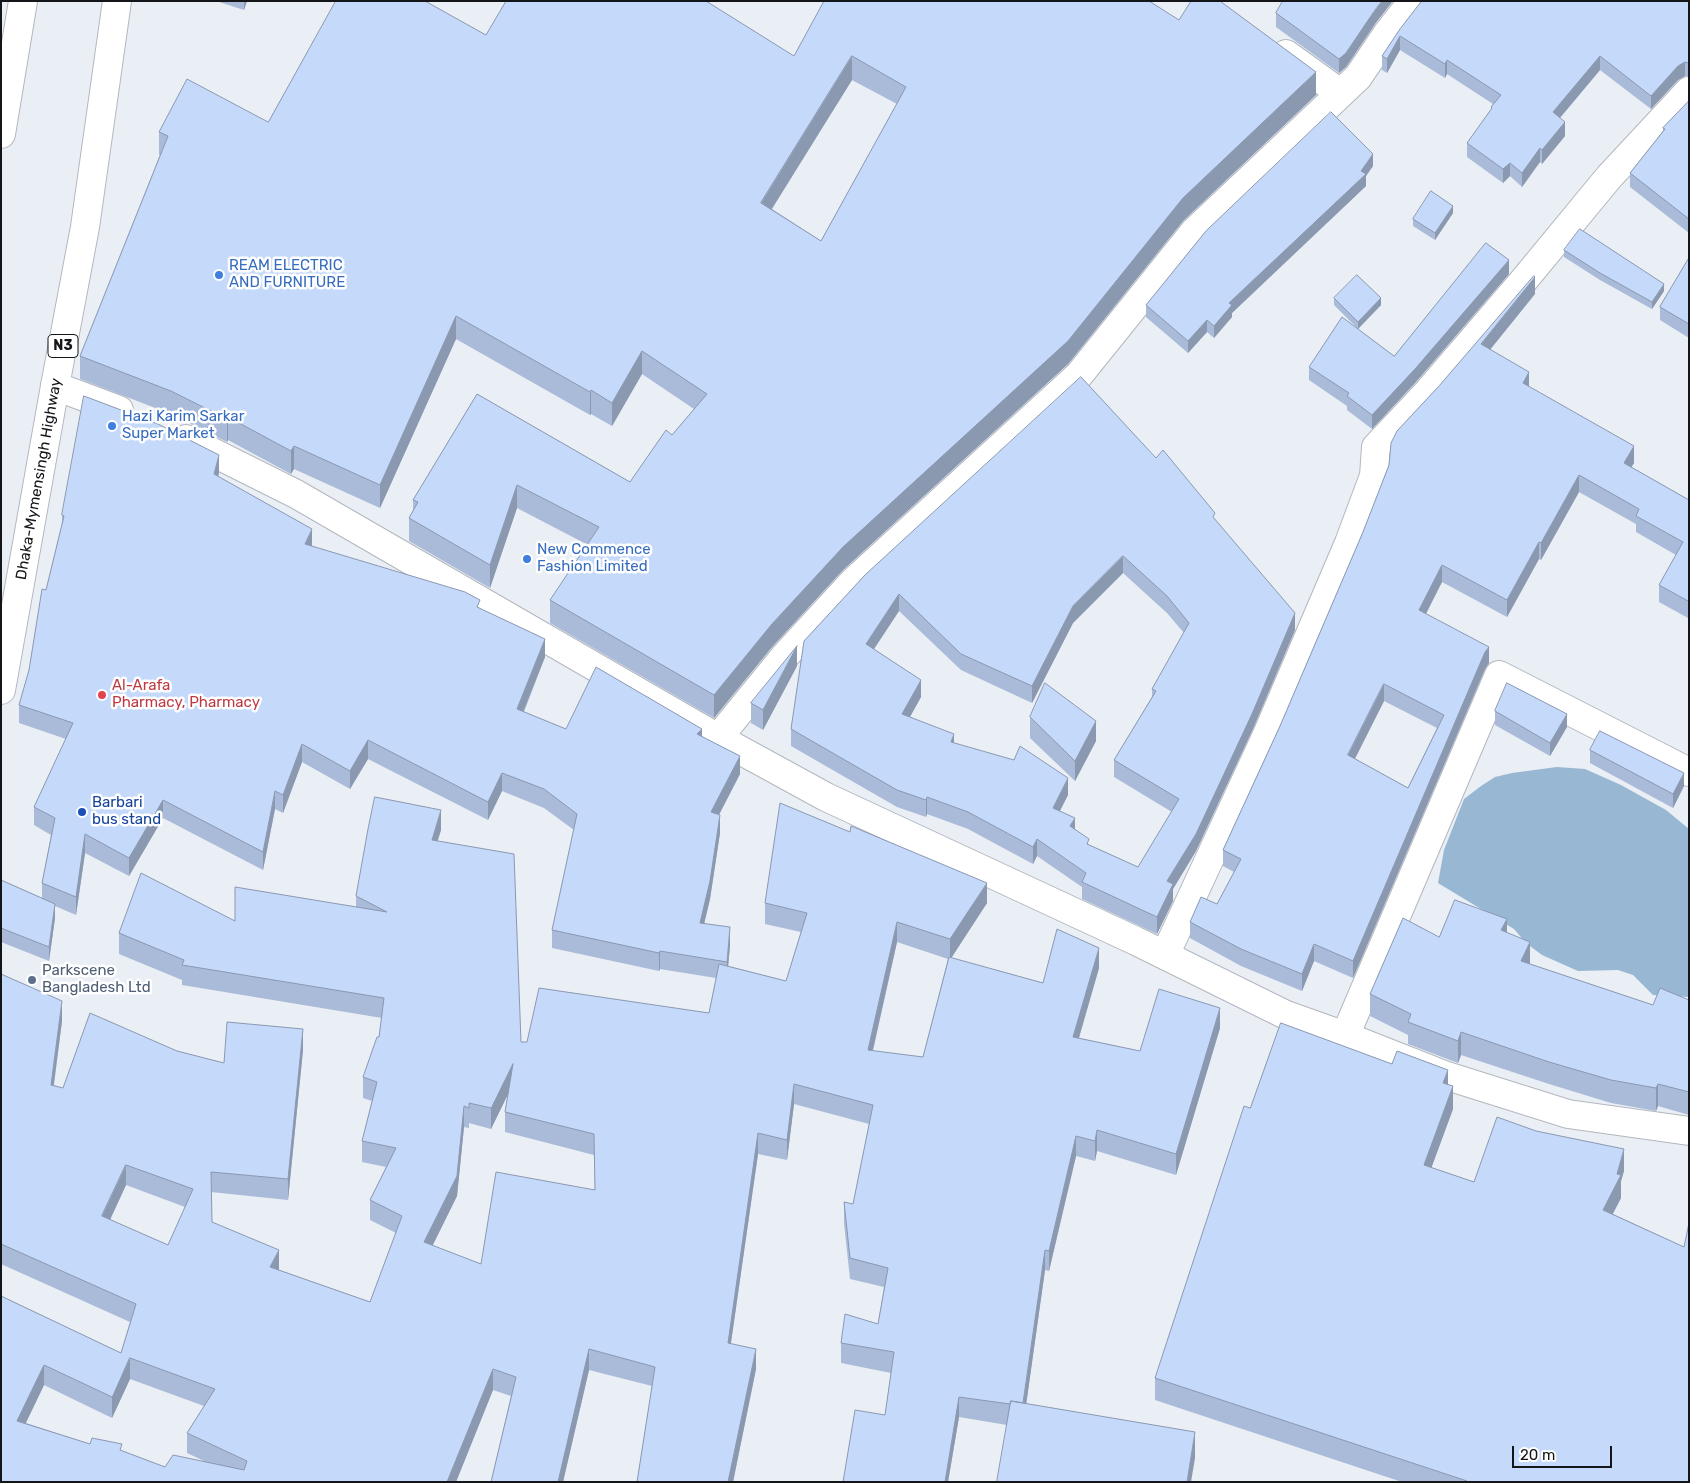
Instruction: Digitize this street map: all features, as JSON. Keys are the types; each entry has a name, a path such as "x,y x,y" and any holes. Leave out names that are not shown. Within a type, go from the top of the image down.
{"main road":[{"path":"1,134 23,1"},
{"name":"Dhaka-Mymensingh Highway","path":"1,690 85,227 117,1"},
{"path":"718,738 784,657 854,581 1079,375 1194,232 1358,77 1387,34 1413,1"},
{"path":"1270,41 1340,93"},
{"path":"1165,956 1266,737 1349,543 1374,476 1376,447 1427,393 1609,177 1689,91"},
{"path":"55,386 155,424 296,494 718,738 826,797 1286,1015 1444,1075 1568,1114 1689,1131"},
{"path":"1345,1036 1499,675 1689,772"}],"water":[{"path":"1557,767 1585,769 1621,785 1666,810 1689,829 1689,997 1653,995 1633,975 1618,970 1578,971 1542,955 1526,943 1514,929 1438,883 1444,850 1464,799 1495,777"}],"building":[{"path":"336,1 425,1 486,35 506,1 706,1 794,56 824,1 1149,1 1179,20 1191,1 1220,1 1316,72 1183,198 1068,341 843,547 772,624 714,695 550,600 599,527 517,485 490,565 409,518 418,502 413,500 477,394 630,482 666,430 672,435 707,394 642,351 612,403 456,316 380,485 294,446 291,451 228,417 227,419 171,391 80,356 168,136 159,132 187,79 268,122","holes":["852,56 906,87 821,241 761,203"]},
{"path":"1283,1 1382,1 1346,53 1339,59 1276,13"},
{"path":"1422,1 1689,1 1689,63 1685,62 1678,66 1651,96 1600,56 1553,112 1565,122 1542,150 1540,148 1522,173 1510,163 1503,169 1467,143 1501,95 1447,60 1445,64 1400,36 1387,59 1382,56"},
{"path":"1689,101 1689,219 1630,173 1665,129 1663,128"},
{"path":"1331,112 1373,154 1361,171 1366,174 1229,303 1232,305 1214,326 1207,320 1188,341 1146,305 1206,231"},
{"path":"1431,191 1453,206 1435,233 1413,219"},
{"path":"1580,229 1664,284 1652,302 1564,250"},
{"path":"1486,243 1509,260 1415,369 1372,415 1347,396 1349,393 1309,367 1342,317 1394,356"},
{"path":"1689,258 1689,324 1660,307"},
{"path":"1357,275 1381,298 1358,322 1334,298"},
{"path":"1534,276 1481,344 1529,372 1523,383 1634,446 1624,463 1689,500 1689,599 1688,601 1659,585 1683,542 1636,516 1639,509 1579,475 1507,600 1442,565 1419,610 1489,647 1485,652 1353,961 1314,944 1302,974 1241,949 1190,922 1201,897 1217,904 1241,859 1223,850 1280,726 1363,532 1389,465 1391,443 1397,431 1439,386","holes":["1384,684 1444,715 1408,788 1348,755"]},
{"path":"1081,377 1156,458 1163,450 1215,513 1213,517 1295,613 1252,714 1196,834 1167,881 1173,884 1157,917 1082,882 1086,873 1037,839 1033,847 968,812 927,797 926,800 897,790 791,729 804,641 865,575","holes":["1123,556 1167,596 1189,623 1152,689 1156,691 1114,760 1179,799 1138,867 1087,844 1089,839 1070,826 1075,818 1053,808 1068,778 1020,746 1014,760 951,742 954,734 902,714 921,680 866,644 899,594 961,654 1032,686 1073,606"]},
{"path":"84,396 158,424 219,455 214,474 312,529 305,544 465,592 480,600 477,607 545,639 517,709 566,729 596,667 702,729 697,734 740,756 711,812 720,815 710,881 700,923 730,927 727,962 660,951 659,953 552,930 577,814 544,789 502,773 488,802 368,740 350,771 302,744 283,795 275,791 263,852 163,800 129,858 85,834 76,897 42,883 55,818 34,807 73,723 19,705 29,670 42,589 46,590 64,516 62,515"},
{"path":"797,646 763,710 751,703"},
{"path":"1045,683 1096,721 1075,761 1030,717"},
{"path":"1507,683 1567,714 1550,743 1495,711"},
{"path":"1600,731 1684,773 1673,794 1590,750"},
{"path":"375,797 441,810 432,840 514,854 521,1042 527,1042 539,988 709,1013 719,964 786,981 807,913 765,903 780,803 850,832 851,826 987,883 950,939 897,922 868,1050 923,1057 949,957 1043,983 1057,929 1099,948 1073,1037 1140,1051 1159,989 1220,1008 1176,1154 1097,1130 1095,1141 1076,1136 1049,1251 1045,1250 1023,1403 1011,1401 1010,1404 959,1397 945,1482 843,1482 855,1410 885,1415 894,1352 841,1343 845,1314 878,1324 888,1268 850,1258 844,1202 853,1204 873,1105 794,1084 787,1140 758,1133 728,1343 756,1349 728,1482 637,1482 655,1367 589,1349 558,1482 491,1482 516,1377 493,1369 447,1482 1,1481 1,1296 121,1353 136,1304 1,1244 1,974 62,1001 51,1085 63,1088 90,1013 177,1051 224,1063 227,1022 303,1029 288,1179 211,1172 212,1222 279,1250 270,1267 370,1302 402,1216 370,1200 396,1148 362,1141 377,1082 363,1077 377,1037 379,1037 384,998 182,965 184,960 119,933 141,873 235,921 235,887 387,912 356,896","holes":["513,1064 505,1112 594,1134 595,1190 496,1172 481,1264 424,1242 457,1176 464,1106 469,1108 469,1103 491,1108","126,1165 193,1189 168,1245 102,1216","130,1358 215,1389 187,1433 247,1461 244,1470 173,1455 165,1467 120,1450 122,1444 92,1438 90,1444 17,1421 44,1365 112,1397"]},
{"path":"1,880 55,904 49,947 1,928"},
{"path":"1455,900 1507,919 1501,930 1530,942 1521,961 1653,1005 1660,988 1689,1000 1689,1092 1658,1084 1656,1088 1611,1080 1549,1062 1461,1032 1458,1041 1408,1022 1411,1014 1370,994 1403,918 1439,937"},
{"path":"1281,1023 1392,1064 1397,1051 1448,1070 1443,1083 1453,1086 1424,1165 1474,1182 1497,1117 1536,1131 1624,1149 1617,1174 1621,1175 1603,1210 1684,1247 1689,1223 1689,1482 1467,1482 1155,1378 1244,1106 1250,1108"},
{"path":"1011,1401 1195,1432 1187,1482 997,1482"}],"place":[{"name":"REAM ELECTRIC AND FURNITURE","path":"219,275"},
{"name":"Hazi Karim Sarkar Super Market","path":"112,426"},
{"name":"New Commence Fashion Limited","path":"527,559"},
{"name":"Al-Arafa Pharmacy, Pharmacy","path":"102,695"},
{"name":"Barbari bus stand","path":"82,812"},
{"name":"Parkscene Bangladesh Ltd","path":"32,980"}]}
